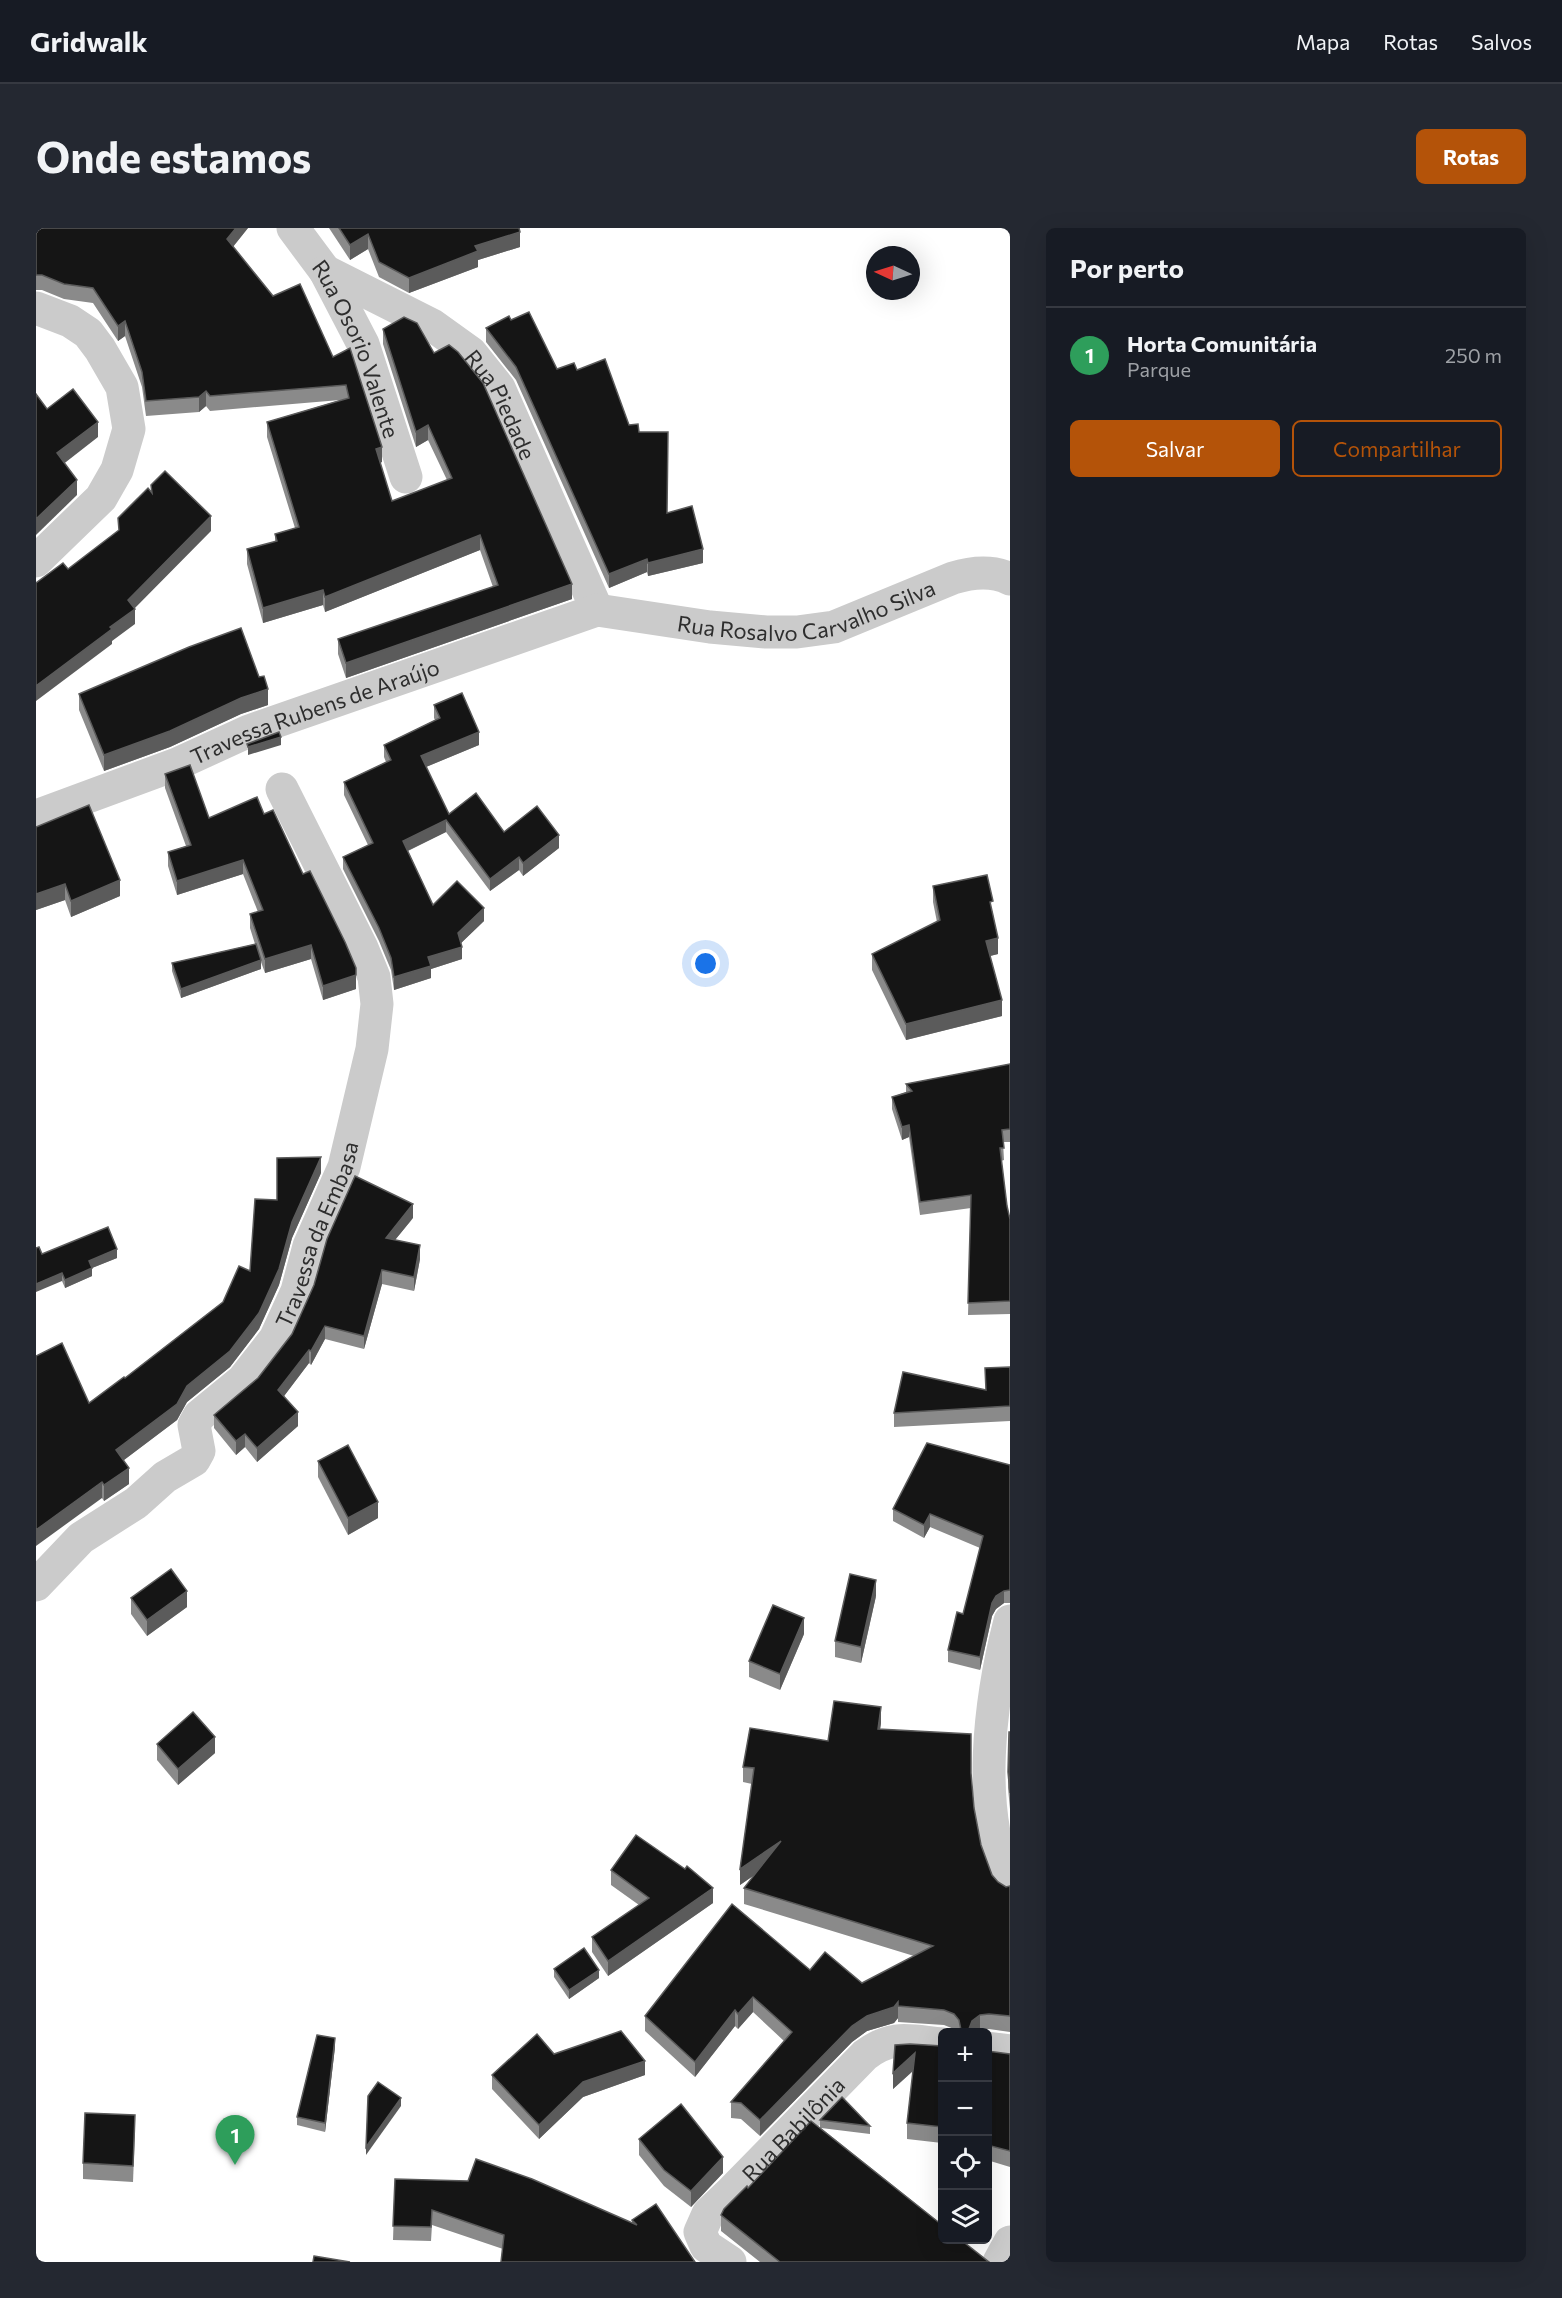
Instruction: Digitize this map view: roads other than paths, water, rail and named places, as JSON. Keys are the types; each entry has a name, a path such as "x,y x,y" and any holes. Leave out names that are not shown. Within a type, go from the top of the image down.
{"street":[{"name":"Rua Osorio Valente","path":"293,228 325,272 363,344 406,477"},
{"name":"Rua Piedade","path":"325,272 432,325 471,353 500,388 597,610"},
{"path":"36,308 70,321 88,333 122,387 129,429 117,470 101,498 36,561"},
{"name":"Rua Rosalvo Carvalho Silva","path":"597,610 710,627 766,633 797,632 834,627 969,573 1000,574 1010,579"},
{"name":"Travessa Rubens de Araújo","path":"36,816 177,764 249,731 597,610"},
{"name":"Travessa da Embasa","path":"36,1585 81,1538 136,1503 165,1477 194,1460 200,1451 194,1425 199,1416 243,1380 275,1339 297,1291 309,1245 344,1167 372,1049 377,1004 374,977 282,789"},
{"path":"1010,1621 1001,1657 990,1725 991,1815 999,1862 1010,1884"},
{"name":"Rua Babilônia","path":"730,2262 706,2246 700,2232 708,2214 865,2055 879,2044 900,2040 938,2044"},
{"path":"992,2049 1010,2051"},
{"path":"999,2262 1010,2242"}],"place":[{"name":"Horta Comunitária","path":"235,2165"}]}
